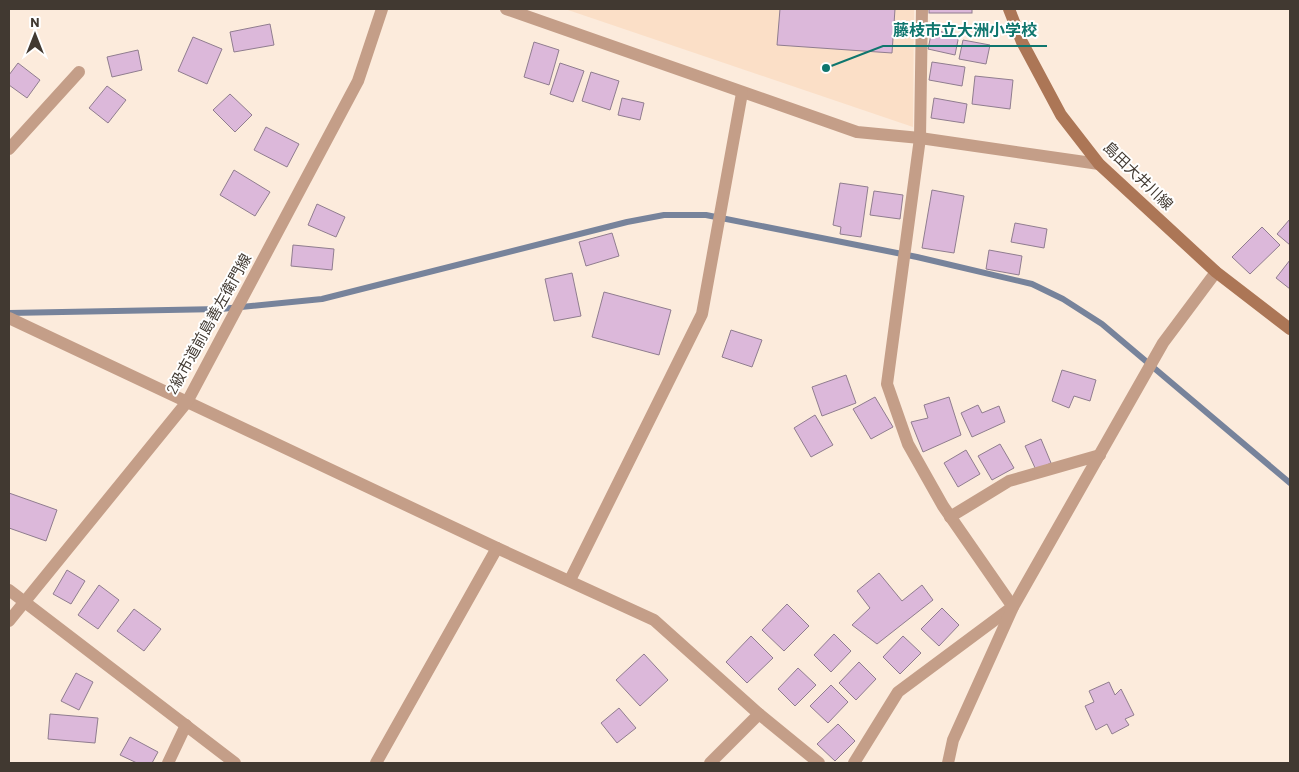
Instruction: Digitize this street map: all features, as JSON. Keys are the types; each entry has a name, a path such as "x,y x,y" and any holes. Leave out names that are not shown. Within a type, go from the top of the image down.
{"main road":[{"name":"島田大井川線","path":"1009,9 1022,42 1061,115 1099,164 1216,272 1290,329"}],"street":[{"name":"2級市道前島善左衛門線","path":"9,621 187,402 358,81 382,9"},
{"path":"506,9 857,132 920,138 1099,164"},
{"path":"922,9 920,138 887,384 908,444 950,517 1013,606"},
{"path":"9,149 79,72"},
{"path":"570,580 702,314 742,93"},
{"path":"948,763 953,740 1013,606 1163,344 1216,272"},
{"path":"9,318 654,620 759,714 819,763"},
{"path":"950,517 1009,481 1100,455"},
{"path":"376,763 497,548"},
{"path":"9,590 26,601 236,763"},
{"path":"854,763 898,692 1013,606"},
{"path":"710,763 759,714"},
{"path":"168,763 186,725"}],"shaded area":[{"path":"565,9 914,9 913,127"}],"building":[{"path":"780,9 895,9 892,53 777,45"},
{"path":"929,9 972,9 972,13 929,13"},
{"path":"270,24 274,45 234,52 230,32"},
{"path":"932,30 959,35 955,55 928,49"},
{"path":"193,37 222,49 207,84 178,71"},
{"path":"963,40 990,45 986,64 959,59"},
{"path":"534,42 559,50 549,85 524,77"},
{"path":"138,50 142,70 112,77 107,57"},
{"path":"932,62 965,67 962,86 929,80"},
{"path":"18,63 40,80 27,98 9,85 9,75"},
{"path":"560,63 584,71 573,102 550,94"},
{"path":"591,72 619,81 610,110 582,101"},
{"path":"975,76 1013,80 1010,109 972,104"},
{"path":"107,86 126,100 108,123 89,108"},
{"path":"230,94 252,115 235,132 213,110"},
{"path":"622,98 644,103 640,120 618,115"},
{"path":"934,98 967,104 964,123 931,118"},
{"path":"266,127 299,144 287,167 254,150"},
{"path":"234,170 270,192 255,216 220,195"},
{"path":"840,183 868,187 861,237 840,234 841,227 833,225"},
{"path":"932,190 964,196 954,253 922,248"},
{"path":"874,191 903,195 900,219 870,215"},
{"path":"317,204 345,217 336,237 308,225"},
{"path":"1290,219 1290,245 1277,234"},
{"path":"1015,223 1047,229 1044,248 1011,242"},
{"path":"1262,227 1280,245 1250,274 1232,257"},
{"path":"612,233 619,256 586,266 579,242"},
{"path":"293,245 334,249 332,270 291,266"},
{"path":"989,250 1022,256 1019,275 986,269"},
{"path":"1290,260 1290,289 1276,278"},
{"path":"572,273 581,316 554,321 545,279"},
{"path":"604,292 671,310 659,355 592,337"},
{"path":"731,330 762,340 752,367 722,357"},
{"path":"1062,370 1096,380 1090,401 1074,396 1069,408 1052,401"},
{"path":"846,375 856,403 822,416 812,387"},
{"path":"875,397 893,427 871,439 853,409"},
{"path":"949,397 961,435 923,452 911,422 928,418 924,405"},
{"path":"978,405 982,413 999,406 1005,422 972,437 961,413"},
{"path":"815,415 833,445 811,457 794,428"},
{"path":"1041,439 1051,463 1036,470 1025,446"},
{"path":"1000,444 1014,468 992,480 978,456"},
{"path":"966,450 980,474 958,487 944,463"},
{"path":"9,493 57,510 46,541 9,528"},
{"path":"67,570 85,581 71,604 53,594"},
{"path":"879,573 902,601 922,585 933,600 877,644 852,625 870,608 857,591"},
{"path":"99,585 119,600 98,629 78,615"},
{"path":"787,604 809,626 784,651 762,630"},
{"path":"942,608 959,625 939,646 921,629"},
{"path":"134,609 161,629 144,651 117,631"},
{"path":"834,634 851,651 831,672 814,655"},
{"path":"751,636 773,658 747,683 726,662"},
{"path":"903,636 921,653 900,674 883,657"},
{"path":"644,654 668,680 640,706 616,680"},
{"path":"859,662 876,679 856,700 839,683"},
{"path":"798,668 816,685 795,706 778,689"},
{"path":"76,673 93,682 79,710 61,701"},
{"path":"1109,682 1115,695 1121,689 1134,715 1125,719 1129,725 1112,734 1107,724 1096,730 1085,706 1094,702 1089,691"},
{"path":"831,685 848,702 828,723 810,706"},
{"path":"619,708 636,728 617,743 601,723"},
{"path":"50,714 98,718 95,743 48,739"},
{"path":"838,724 855,741 835,761 817,744"},
{"path":"130,737 158,752 152,763 137,763 120,755"}],"waterway":[{"path":"9,313 221,309 322,299 627,222 664,215 706,215 917,257 1032,284 1063,299 1102,324 1290,483"}],"place":[{"name":"藤枝市立大洲小学校","path":"826,68"}]}
